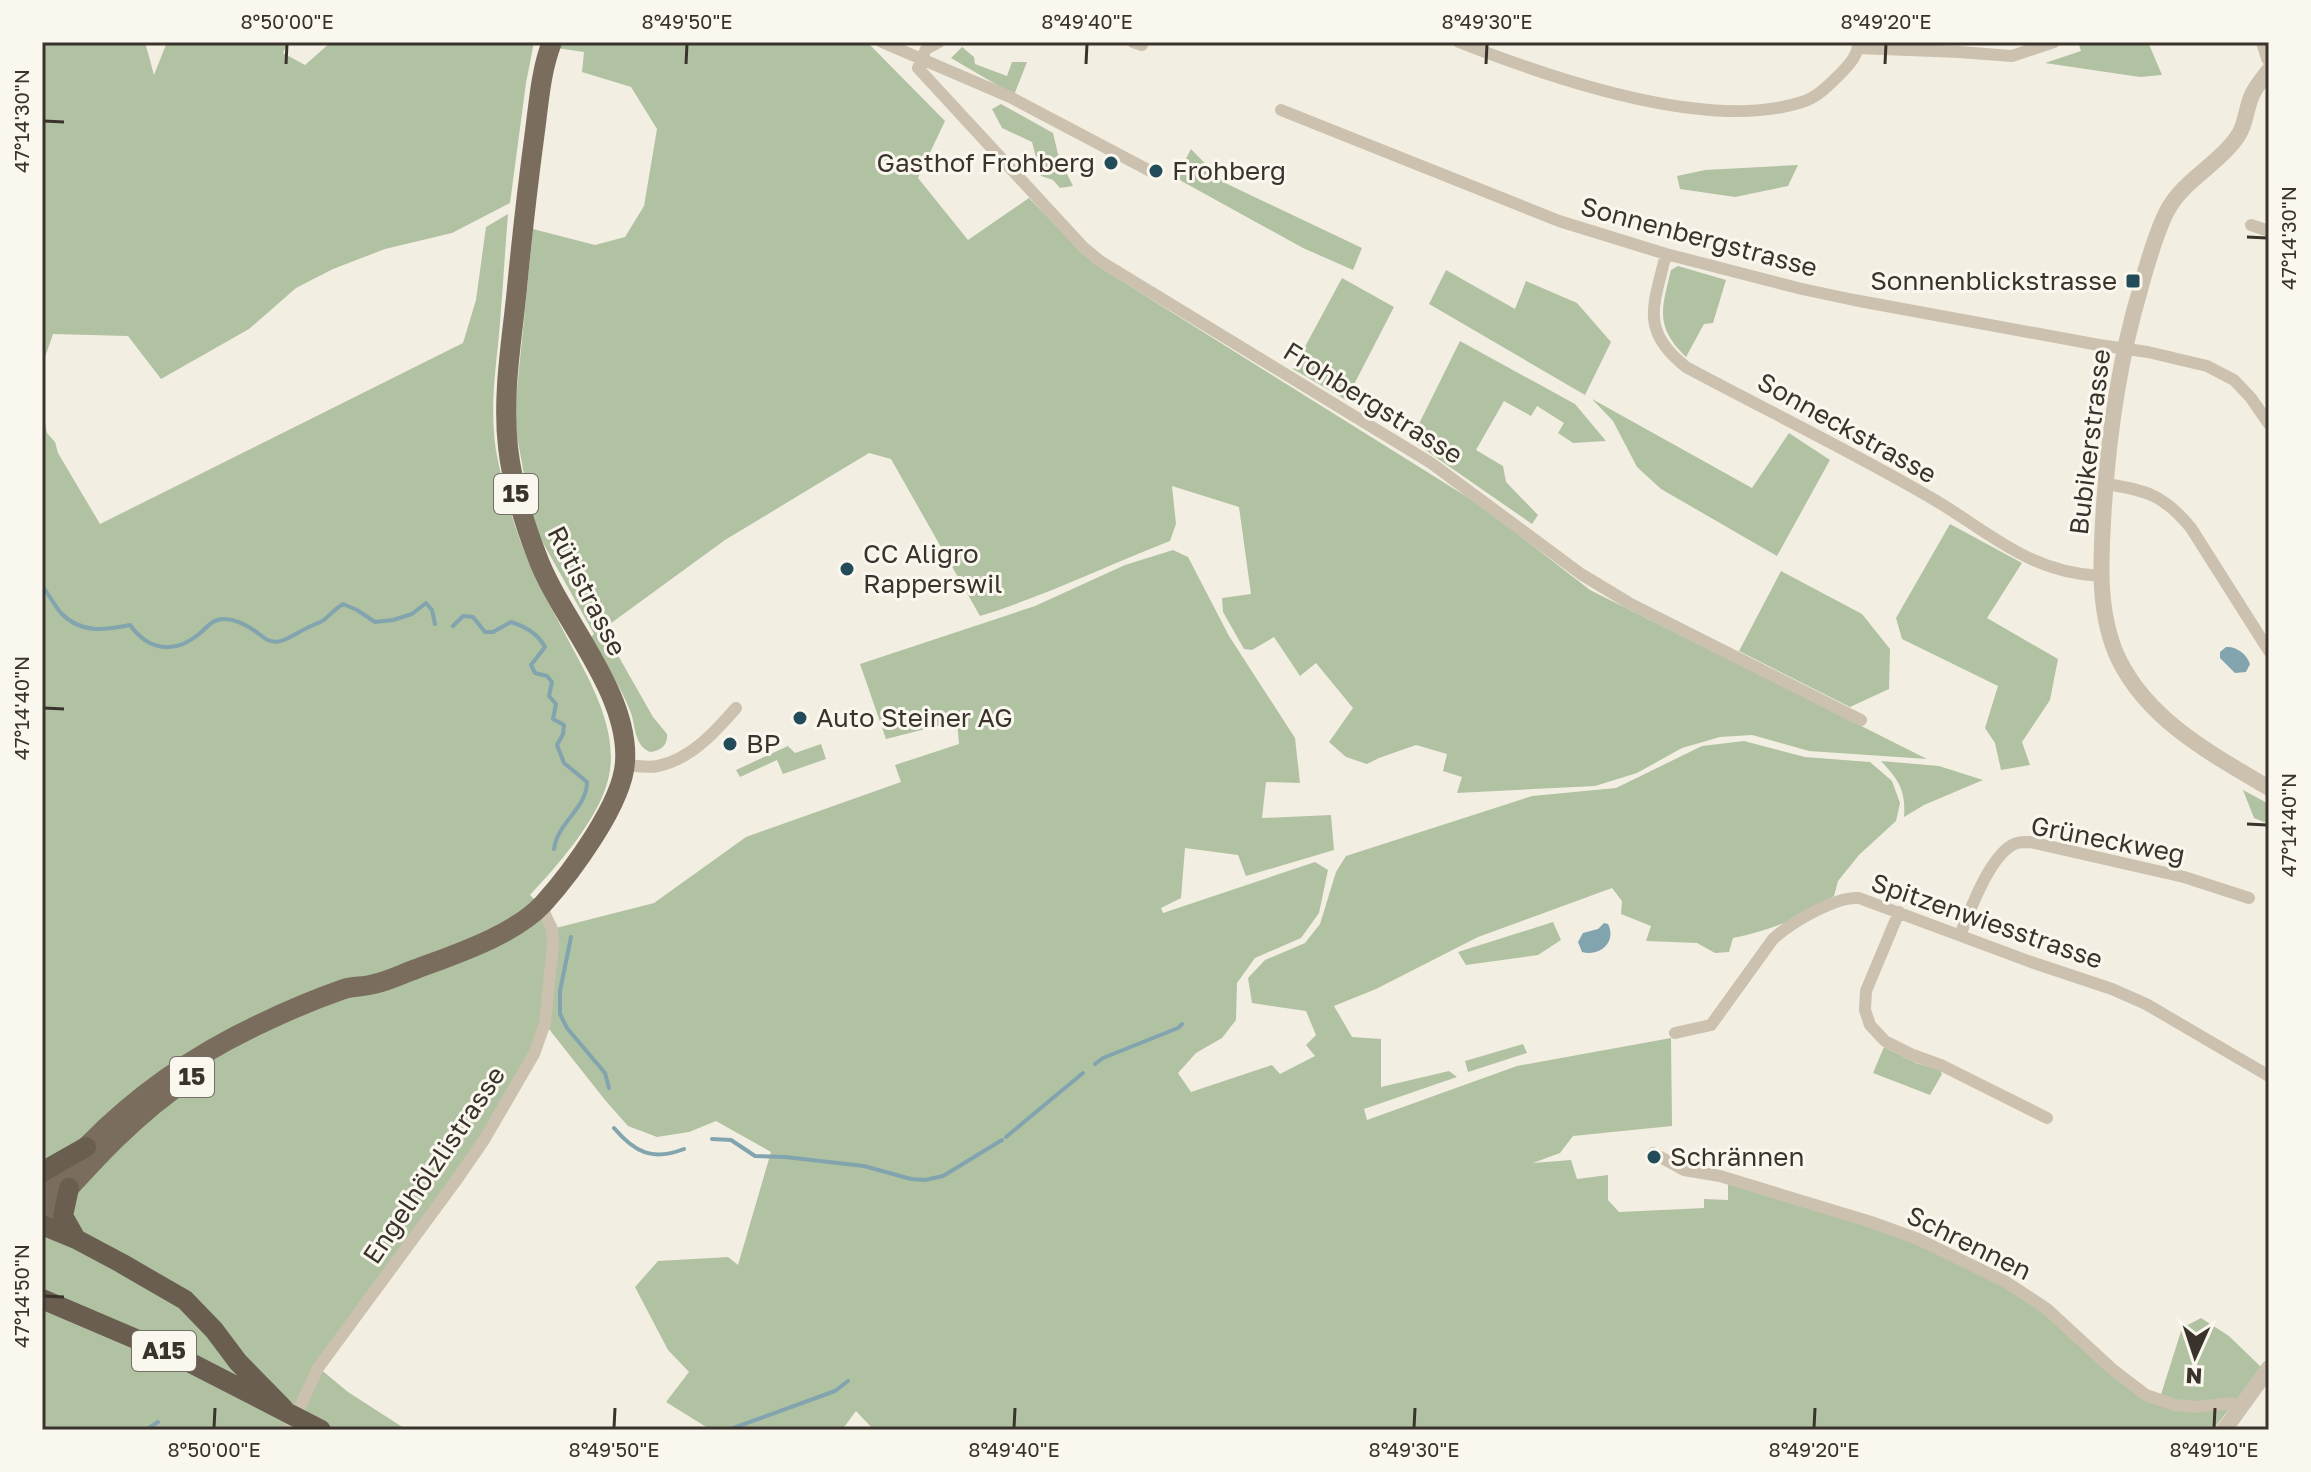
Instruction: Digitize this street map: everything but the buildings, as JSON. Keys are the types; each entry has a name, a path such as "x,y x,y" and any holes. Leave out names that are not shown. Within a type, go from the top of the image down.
{"highway":[{"path":"42,1172 86,1147"},
{"path":"69,1188 63,1216 76,1239"},
{"path":"42,1225 76,1239 191,1305 238,1362 284,1409"},
{"name":"A15","path":"42,1299 185,1360 321,1430"}],"main road":[{"name":"Rütistrasse","path":"42,1195 86,1147 154,1087 228,1040 258,1024 334,993 374,984 483,943 510,928 541,906 584,850 621,785 626,765 625,743 618,714 538,561 515,488 508,444 507,391 524,207 543,76 552,42"},
{"name":"Rütistrasse","path":"42,1218 125,1131 180,1084 236,1050 298,1020 352,999 374,984"}],"street":[{"path":"882,42 1054,118 1154,173"},
{"path":"921,58 926,49 939,42"},
{"path":"1459,42 1606,91 1665,103 1739,110 1788,105 1813,97 1851,61 1858,45 2012,56 2054,42"},
{"path":"2264,42 2269,58"},
{"name":"Frohbergstrasse","path":"921,58 918,68 1084,248 1100,261 1419,455 1581,574 1629,603 1861,720"},
{"name":"Bubikerstrasse","path":"2269,70 2252,95 2245,124 2235,140 2196,175 2167,212 2150,252 2123,348 2114,400 2101,576 2110,639 2119,660 2144,698 2165,720 2208,752 2269,788"},
{"name":"Sonnenbergstrasse","path":"1281,110 1559,221 1666,254 1815,292 2123,348"},
{"path":"2251,225 2269,231"},
{"name":"Sonneckstrasse","path":"1666,254 1653,311 1655,328 1661,343 1686,367 1929,496 2019,554 2064,572 2101,576"},
{"path":"2123,348 2163,355 2220,371 2243,389 2269,424"},
{"path":"2106,484 2142,490 2167,502 2180,514 2269,651"},
{"path":"626,765 657,766 670,762 710,738 736,708"},
{"name":"Grüneckweg","path":"1960,935 1989,873 2006,849 2016,843 2030,842 2184,877 2249,898"},
{"name":"Spitzenwiesstrasse","path":"1675,1033 1711,1025 1782,931 1839,900 1859,898 2112,989 2159,1012 2269,1076"},
{"name":"Engelhölzlistrasse","path":"289,1430 318,1368 470,1161 534,1054 545,1023 553,944 552,929 541,906"},
{"path":"1899,912 1866,991 1865,1010 1870,1025 1885,1041 2047,1118"},
{"name":"Schrennen","path":"1653,1153 1684,1170 1720,1176 1918,1239 2006,1282 2047,1309 2112,1369 2146,1395 2175,1405 2195,1407 2232,1403 2240,1408"},
{"path":"2224,1430 2269,1368"}],"green space":[{"path":"42,42 145,42 154,75 167,42 288,42 283,53 305,65 331,42 534,42 510,203 452,233 385,249 333,269 296,288 249,329 161,379 128,336 53,334 42,366"},
{"path":"552,42 867,42 945,121 918,178 968,240 1029,198 1093,263 1480,505 1590,590 1927,759 1809,751 1752,735 1720,737 1682,748 1637,773 1595,786 1457,793 1462,777 1443,771 1447,754 1416,745 1367,764 1346,757 1329,742 1353,708 1316,663 1300,676 1274,637 1252,650 1244,649 1223,612 1222,598 1251,594 1239,507 1172,486 1176,524 1170,541 980,616 891,459 869,453 725,540 603,629 653,717 667,734 663,747 650,752 638,741 631,713 590,638 594,634 533,525 514,419 533,229 595,245 625,237 644,206 657,129 631,87 582,72 584,52 550,47"},
{"path":"2078,42 2148,42 2162,75 2140,77 2045,63 2081,51"},
{"path":"962,47 974,57 975,64 1007,76 1012,62 1027,62 1014,95 951,58"},
{"path":"1001,104 1053,133 1059,158 1073,186 1060,188 1053,180 1041,176 1032,142 1002,128 992,109"},
{"path":"1191,149 1223,182 1362,248 1353,270 1303,248 1176,178"},
{"path":"1798,165 1788,186 1735,197 1680,189 1677,176 1705,170"},
{"path":"508,214 494,391 497,457 524,550 600,703 610,742 608,780 595,811 564,856 530,895 541,906 552,929 654,903 746,837 901,782 895,765 959,744 957,721 886,739 860,664 1035,606 1125,565 1173,550 1188,557 1229,636 1295,738 1300,783 1266,782 1262,818 1331,815 1334,850 1246,876 1238,855 1185,848 1181,898 1161,908 1163,913 1315,862 1328,870 1319,913 1301,938 1255,958 1237,983 1236,1020 1222,1038 1196,1053 1178,1073 1191,1092 1272,1065 1280,1074 1315,1056 1306,1045 1316,1035 1306,1011 1252,1003 1248,978 1265,960 1305,943 1320,924 1336,872 1346,856 1532,796 1616,788 1702,746 1744,741 1805,757 1870,762 1892,781 1900,803 1896,821 1859,855 1838,881 1834,896 1786,922 1733,938 1729,952 1715,953 1697,943 1646,941 1651,926 1621,914 1622,901 1612,888 1478,937 1376,989 1334,1006 1352,1037 1381,1039 1381,1087 1449,1071 1457,1077 1364,1109 1367,1120 1517,1066 1671,1038 1672,1126 1573,1136 1560,1153 1533,1163 1571,1160 1577,1179 1608,1175 1608,1200 1619,1212 1704,1208 1704,1199 1728,1200 1728,1180 1916,1241 2023,1296 2144,1398 2229,1409 2213,1430 874,1430 856,1411 842,1430 711,1430 666,1402 689,1372 668,1350 635,1287 658,1261 728,1257 738,1265 771,1152 716,1121 689,1132 657,1137 628,1126 545,1024 505,1104 319,1368 348,1392 407,1430 42,1430 42,407 47,433 100,524 463,343 476,300 486,227"},
{"path":"1678,266 1726,280 1713,323 1704,324 1686,357 1669,336 1663,316 1671,270"},
{"path":"1446,270 1515,309 1526,281 1577,303 1611,342 1585,395 1429,304"},
{"path":"1342,278 1394,307 1346,400 1293,369"},
{"path":"1460,341 1575,404 1606,441 1573,443 1558,433 1564,423 1537,406 1531,416 1504,401 1476,450 1503,466 1506,482 1538,515 1532,524 1411,440"},
{"path":"1592,399 1752,488 1789,433 1830,460 1777,556 1661,489 1637,467 1613,421"},
{"path":"1950,524 2022,563 1987,618 2058,659 2050,700 2022,742 2030,765 2001,770 1995,743 1985,728 1998,686 1902,639 1896,618"},
{"path":"1781,571 1862,614 1890,649 1889,689 1850,707 1739,651"},
{"path":"821,744 826,759 783,774 777,760 740,777 736,770 788,746 795,753"},
{"path":"1881,761 1939,766 1983,780 1904,817 1900,786"},
{"path":"2243,790 2269,804 2269,824 2254,818"},
{"path":"1553,922 1561,940 1538,955 1466,965 1458,952"},
{"path":"1523,1044 1527,1053 1468,1072 1465,1061"},
{"path":"1884,1047 1916,1063 1940,1070 1942,1074 1930,1095 1873,1073"},
{"path":"2201,1318 2229,1336 2261,1367 2240,1408 2159,1401 2182,1328"}],"water":[{"path":"2226,647 2244,654 2250,664 2246,672 2235,673 2220,658 2220,652"},
{"path":"1604,923 1608,924 1610,931 1605,947 1595,952 1582,952 1578,942 1583,933 1598,929"}],"waterway":[{"path":"42,586 69,620 94,629 130,625 145,640 162,647 190,641 220,619 235,621 269,640 280,641 324,620 343,604 375,622 412,614 426,603 432,610 435,624"},
{"path":"453,626 463,616 473,617 485,632 493,632 511,622 530,631 545,647 531,665 535,673 547,676 552,682 549,696 556,704 553,719 564,725 557,745 564,763 587,782 582,800 560,831 554,849"},
{"path":"571,937 560,991 560,1014 567,1028 605,1073 609,1088"},
{"path":"1095,1064 1182,1024"},
{"path":"1006,1137 1083,1073"},
{"path":"614,1128 629,1144 645,1152 663,1154 684,1149"},
{"path":"712,1139 731,1140 755,1156 864,1166 925,1180 943,1176 1002,1140"},
{"path":"728,1430 835,1391 848,1381"},
{"path":"146,1430 158,1422"}],"place":[{"name":"Gasthof Frohberg","path":"1111,163"},
{"name":"Frohberg","path":"1156,171"},
{"name":"Sonnenblickstrasse","path":"2133,281"},
{"name":"CC Aligro Rapperswil","path":"847,569"},
{"name":"Auto Steiner AG","path":"800,718"},
{"name":"BP","path":"730,744"},
{"name":"Schrännen","path":"1654,1157"}]}
